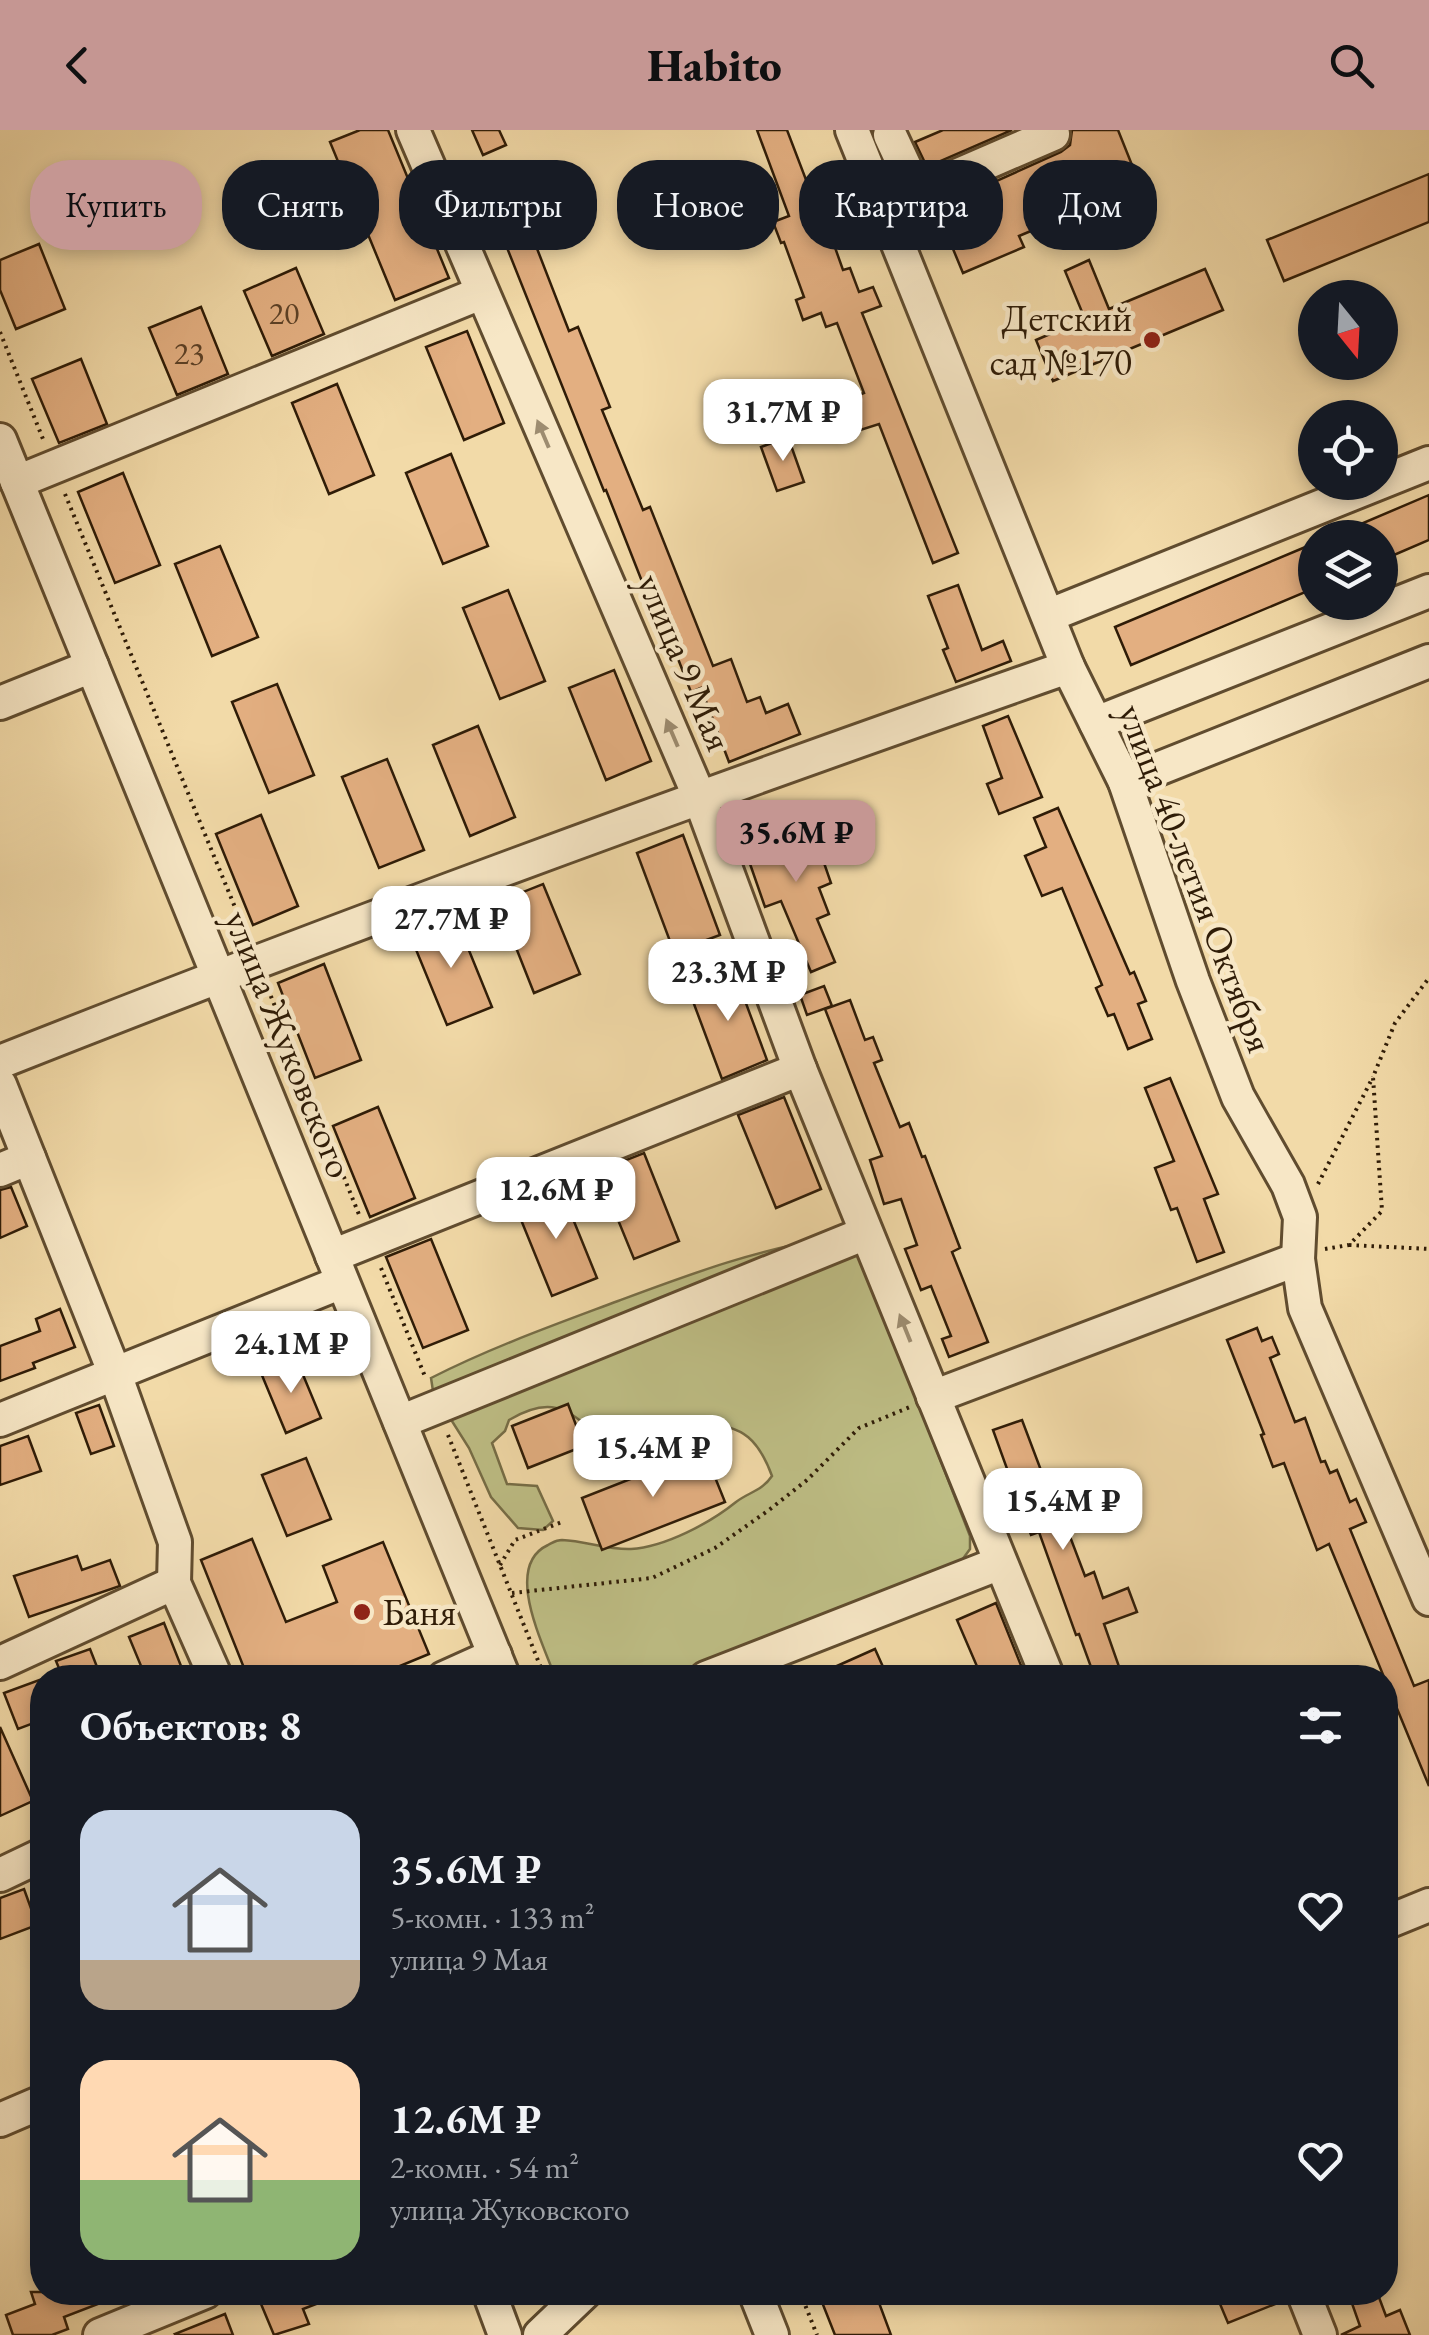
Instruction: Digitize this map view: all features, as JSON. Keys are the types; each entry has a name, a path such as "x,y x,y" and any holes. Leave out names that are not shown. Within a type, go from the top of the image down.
{"street":[{"name":"улица 9 Мая","path":"414,130 699,796 800,1069 1043,1665"},
{"path":"855,139 896,133 917,193 1053,134"},
{"name":"улица 40-летия Октября","path":"855,139 1068,667 1125,782 1193,981 1238,1097 1288,1185 1300,1218 1298,1259 1305,1308 1429,1598"},
{"path":"17,482 482,293"},
{"name":"улица Жуковского","path":"0,440 499,1665"},
{"path":"1050,615 1429,463"},
{"path":"1096,724 1429,590"},
{"path":"1125,782 1429,661"},
{"path":"0,703 92,666"},
{"path":"0,1062 699,796 1068,667"},
{"path":"0,1420 115,1374 337,1269 370,1241 800,1069"},
{"path":"0,1085 14,1164 115,1374 175,1542 174,1583 210,1665"},
{"path":"400,1422 866,1232"},
{"path":"932,1397 1298,1259"},
{"path":"739,1665 1000,1563"},
{"path":"0,1663 174,1583"},
{"path":"0,1875 30,1861"},
{"path":"1398,1918 1429,1905"},
{"path":"0,2120 30,2107"},
{"path":"100,2335 173,2305"},
{"path":"494,2305 505,2335"},
{"path":"540,2335 571,2305"},
{"path":"760,2305 772,2335"},
{"path":"1308,2305 1320,2335"}],"path":[{"path":"0,332 42,438"},
{"path":"62,485 250,944"},
{"path":"262,975 541,1665"},
{"path":"1300,1218 1373,1077 1396,1023 1429,978"},
{"path":"1349,1245 1382,1210 1373,1077"},
{"path":"1298,1259 1349,1245 1429,1249"},
{"path":"512,1594 652,1578 715,1548 769,1510 808,1480 859,1428 932,1397"},
{"path":"500,1565 515,1540 562,1522"},
{"path":"805,2305 817,2335"}],"green space":[{"path":"833,1238 846,1241 862,1259 970,1536 970,1549 962,1560 941,1574 838,1608 714,1665 551,1665 527,1587 528,1570 535,1555 560,1540 631,1549 672,1539 713,1518 772,1476 755,1444 730,1428 682,1423 647,1448 631,1454 611,1448 566,1411 535,1409 509,1420 505,1431 492,1443 507,1484 537,1486 553,1521 543,1530 518,1528 491,1497 469,1448 433,1391 431,1378 523,1337 697,1272 778,1248"}],"building":[{"path":"360,130 388,130 400,160 399,250 437,250 449,278 395,300 374,250 379,250 379,160 337,160 330,142"},
{"path":"472,130 499,130 506,145 483,155"},
{"path":"757,130 787,130 799,161 799,250 836,250 843,270 850,268 859,292 873,287 881,306 862,313 958,553 933,563 879,424 854,432 843,401 864,393 837,323 826,327 821,313 803,320 796,300 804,297 779,238 779,220 789,216 779,189 779,160 768,160"},
{"path":"943,130 1012,130 943,160 924,160 915,142"},
{"path":"1072,130 1118,130 1130,160 1043,160 1070,145"},
{"path":"1023,169 1023,234 1019,236 1023,247 963,273 953,250 1003,250 1003,178"},
{"path":"1429,174 1429,222 1284,281 1267,240"},
{"path":"30,248 41,250 65,309 16,329 0,290 0,260"},
{"path":"508,250 538,250 569,331 578,327 610,407 602,410 643,510 650,507 713,666 731,659 747,702 760,697 766,713 788,704 800,734 729,762 701,688 691,692 650,587 645,589"},
{"path":"1089,260 1109,309 1205,269 1223,310 1053,381 1036,340 1085,319 1065,271"},
{"path":"296,268 324,334 272,356 244,291"},
{"path":"201,307 228,374 177,395 149,328"},
{"path":"467,331 504,423 464,440 426,347"},
{"path":"81,359 107,424 59,443 32,379"},
{"path":"337,384 374,475 329,494 292,403"},
{"path":"788,437 804,482 777,491 761,447"},
{"path":"451,454 488,546 443,564 406,473"},
{"path":"123,473 160,565 115,583 78,492"},
{"path":"1429,495 1429,540 1398,553 1398,520 1370,520"},
{"path":"220,546 258,637 212,656 175,564"},
{"path":"1298,550 1298,595 1131,665 1115,627"},
{"path":"958,585 982,650 1003,641 1011,661 956,682 928,596"},
{"path":"508,590 545,681 500,699 463,608"},
{"path":"614,670 651,761 606,780 569,688"},
{"path":"277,684 314,775 269,793 232,702"},
{"path":"1008,716 1042,797 999,814 987,784 1002,778 983,726"},
{"path":"478,726 515,817 470,836 433,745"},
{"path":"387,759 424,850 379,868 342,777"},
{"path":"1058,808 1130,974 1134,972 1146,1001 1138,1004 1152,1039 1128,1049 1114,1014 1108,1016 1096,988 1102,985 1062,888 1042,896 1025,856 1046,847 1034,818"},
{"path":"786,812 798,846 825,836 832,857 823,860 831,883 819,888 829,914 817,919 835,962 811,972 781,901 765,907 749,861 770,854 758,822"},
{"path":"261,815 298,906 253,925 216,834"},
{"path":"683,835 720,935 674,952 637,853"},
{"path":"543,884 580,974 534,993 498,902"},
{"path":"455,916 492,1007 447,1025 410,935"},
{"path":"324,964 361,1060 315,1078 278,983"},
{"path":"734,971 767,1060 722,1079 688,988"},
{"path":"824,986 832,1006 807,1015 800,995"},
{"path":"850,1000 865,1040 873,1037 882,1060 874,1063 900,1127 909,1123 922,1157 925,1156 960,1248 952,1252 988,1342 949,1357 942,1339 951,1336 931,1286 921,1290 905,1249 917,1245 901,1199 884,1204 870,1160 882,1156 825,1009"},
{"path":"1170,1078 1218,1194 1204,1199 1224,1252 1197,1262 1177,1208 1171,1210 1155,1168 1174,1161 1145,1088"},
{"path":"784,1097 821,1189 776,1208 738,1115"},
{"path":"378,1107 415,1198 370,1217 333,1126"},
{"path":"644,1153 679,1241 634,1259 598,1171"},
{"path":"11,1187 27,1226 0,1238 0,1190"},
{"path":"560,1187 597,1278 552,1296 515,1205"},
{"path":"431,1239 468,1330 423,1348 386,1257"},
{"path":"60,1309 75,1347 0,1381 0,1346 40,1331 36,1319"},
{"path":"1257,1328 1262,1341 1272,1337 1279,1354 1270,1358 1295,1422 1305,1418 1321,1462 1325,1461 1330,1473 1337,1470 1350,1502 1356,1499 1366,1522 1350,1529 1414,1686 1429,1680 1429,1786 1398,1711 1398,1665 1379,1665 1329,1544 1317,1550 1284,1463 1273,1467 1227,1340"},
{"path":"296,1358 321,1418 286,1433 261,1373"},
{"path":"568,1404 584,1446 528,1468 512,1426"},
{"path":"99,1405 114,1446 91,1454 76,1413"},
{"path":"1022,1420 1045,1481 1052,1479 1085,1576 1094,1572 1103,1598 1128,1588 1137,1612 1104,1624 1118,1665 1090,1665 1039,1532 1031,1535 993,1430"},
{"path":"28,1436 41,1471 0,1485 0,1446"},
{"path":"704,1450 725,1502 602,1550 582,1498"},
{"path":"306,1458 331,1519 287,1536 262,1475"},
{"name":"Баня","path":"252,1539 286,1622 337,1602 323,1566 383,1542 429,1654 402,1665 243,1665 201,1560"},
{"path":"77,1556 82,1570 110,1560 120,1586 29,1617 14,1576"},
{"path":"996,1603 1021,1665 976,1665 957,1620"},
{"path":"164,1623 181,1665 141,1665 129,1637"},
{"path":"90,1649 96,1665 58,1665 56,1661"},
{"path":"875,1649 882,1665 839,1665"},
{"path":"30,1683 30,1724 18,1729 4,1693"},
{"path":"0,1727 30,1802 0,1816"},
{"path":"24,1889 30,1906 30,1928 0,1939 0,1898"},
{"path":"32,2305 95,2305 64,2317 68,2329 52,2335 13,2335 6,2315"},
{"path":"261,2305 313,2305 303,2309 309,2324 274,2335"},
{"path":"823,2305 880,2305 891,2335 835,2335"},
{"path":"1220,2305 1273,2305 1228,2323"},
{"path":"1353,2305 1382,2305 1386,2316 1400,2310 1410,2335 1341,2335 1360,2326"},
{"path":"225,2314 233,2335 175,2334"}],"place":[{"name":"Детский сад №170","path":"1152,340"},
{"name":"Баня","path":"362,1612"}]}
